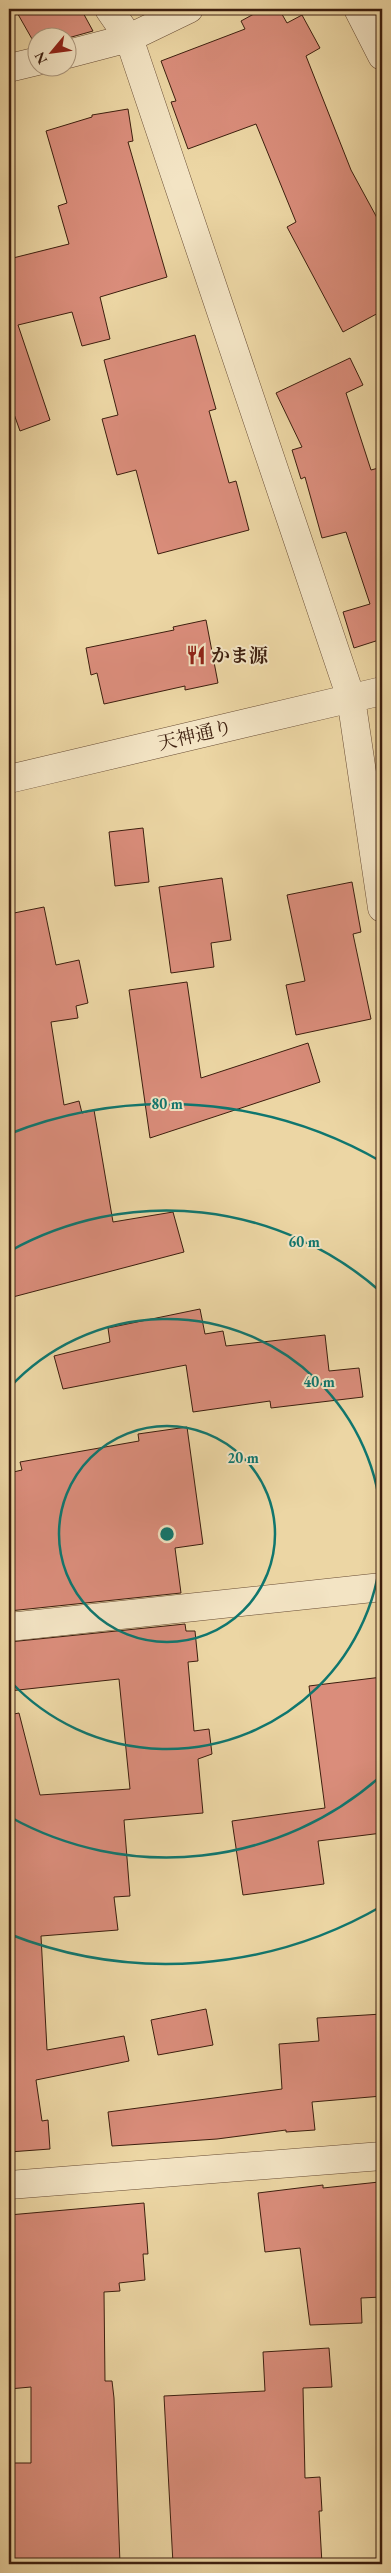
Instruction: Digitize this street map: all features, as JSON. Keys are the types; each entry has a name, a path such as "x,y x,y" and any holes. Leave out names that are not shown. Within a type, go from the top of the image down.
{"street":[{"path":"109,9 129,38 351,698 382,908"},
{"path":"78,51 129,38 189,9"},
{"path":"358,9 382,56"},
{"path":"9,68 28,63"},
{"name":"天神通り","path":"9,779 382,691"},
{"path":"9,1627 382,1587"},
{"path":"9,2185 382,2156"}],"building":[{"path":"15,9 81,9 93,31 78,35 78,28 28,28 28,32"},
{"path":"263,9 279,9 287,23 302,15 320,48 306,56 351,170 382,227 382,311 343,332 287,227 296,222 256,124 188,149 171,102 176,101 161,61 245,29 241,21"},
{"path":"128,109 133,141 128,142 167,277 100,297 110,339 82,346 72,312 18,325 50,420 20,431 9,400 9,259 69,244 58,206 67,203 46,131 92,117 92,115"},
{"path":"195,335 216,409 209,411 229,483 236,481 249,530 158,554 136,470 117,475 102,419 118,415 104,360"},
{"path":"350,358 363,385 346,393 371,470 382,467 382,639 354,648 343,612 370,604 346,532 322,538 305,477 301,479 292,450 302,447 276,393"},
{"path":"206,620 218,683 185,690 185,686 104,704 97,673 91,675 86,648 174,630 173,627"},
{"path":"143,828 149,882 115,886 109,832"},
{"path":"222,878 231,940 211,943 214,967 171,973 159,887"},
{"path":"352,882 361,932 353,934 371,1019 296,1035 286,985 305,981 287,895"},
{"path":"44,907 56,965 79,960 88,1003 76,1006 78,1018 51,1022 64,1105 79,1101 82,1113 94,1110 113,1222 173,1212 184,1252 9,1298 9,914"},
{"path":"187,982 201,1078 308,1043 320,1082 150,1138 129,990"},
{"path":"200,1309 205,1334 223,1331 226,1346 325,1335 329,1371 359,1368 363,1397 271,1408 270,1401 193,1412 186,1365 63,1389 54,1356 110,1342 108,1328"},
{"path":"187,1427 203,1544 175,1548 181,1593 9,1611 9,1473 22,1470 20,1462 139,1441 138,1434"},
{"path":"185,1624 186,1631 195,1631 198,1661 188,1662 194,1731 209,1729 212,1754 198,1759 203,1813 124,1820 130,1896 114,1897 118,1930 41,1936 47,2050 124,2036 129,2061 36,2080 42,2121 48,2120 50,2149 9,2152 9,1715 19,1713 40,1795 130,1789 119,1679 9,1691 9,1642"},
{"path":"382,1677 382,1833 318,1841 324,1884 243,1895 232,1821 325,1808 309,1686"},
{"path":"206,2009 213,2045 158,2055 151,2020"},
{"path":"382,2014 382,2096 312,2102 315,2130 286,2132 286,2130 217,2139 112,2146 108,2112 282,2089 279,2044 319,2041 317,2018"},
{"path":"379,2182 382,2211 382,2297 361,2298 362,2323 310,2325 300,2248 265,2252 258,2193 323,2185 323,2188"},
{"path":"144,2203 148,2254 143,2254 145,2280 119,2283 120,2291 104,2292 105,2381 112,2381 114,2398 120,2564 9,2564 9,2463 31,2463 31,2387 9,2389 9,2215"},
{"path":"329,2348 332,2387 303,2388 305,2478 320,2477 322,2511 319,2511 322,2564 173,2564 164,2396 265,2391 263,2352"}],"place":[{"name":"かま源","path":"196,655"}]}
